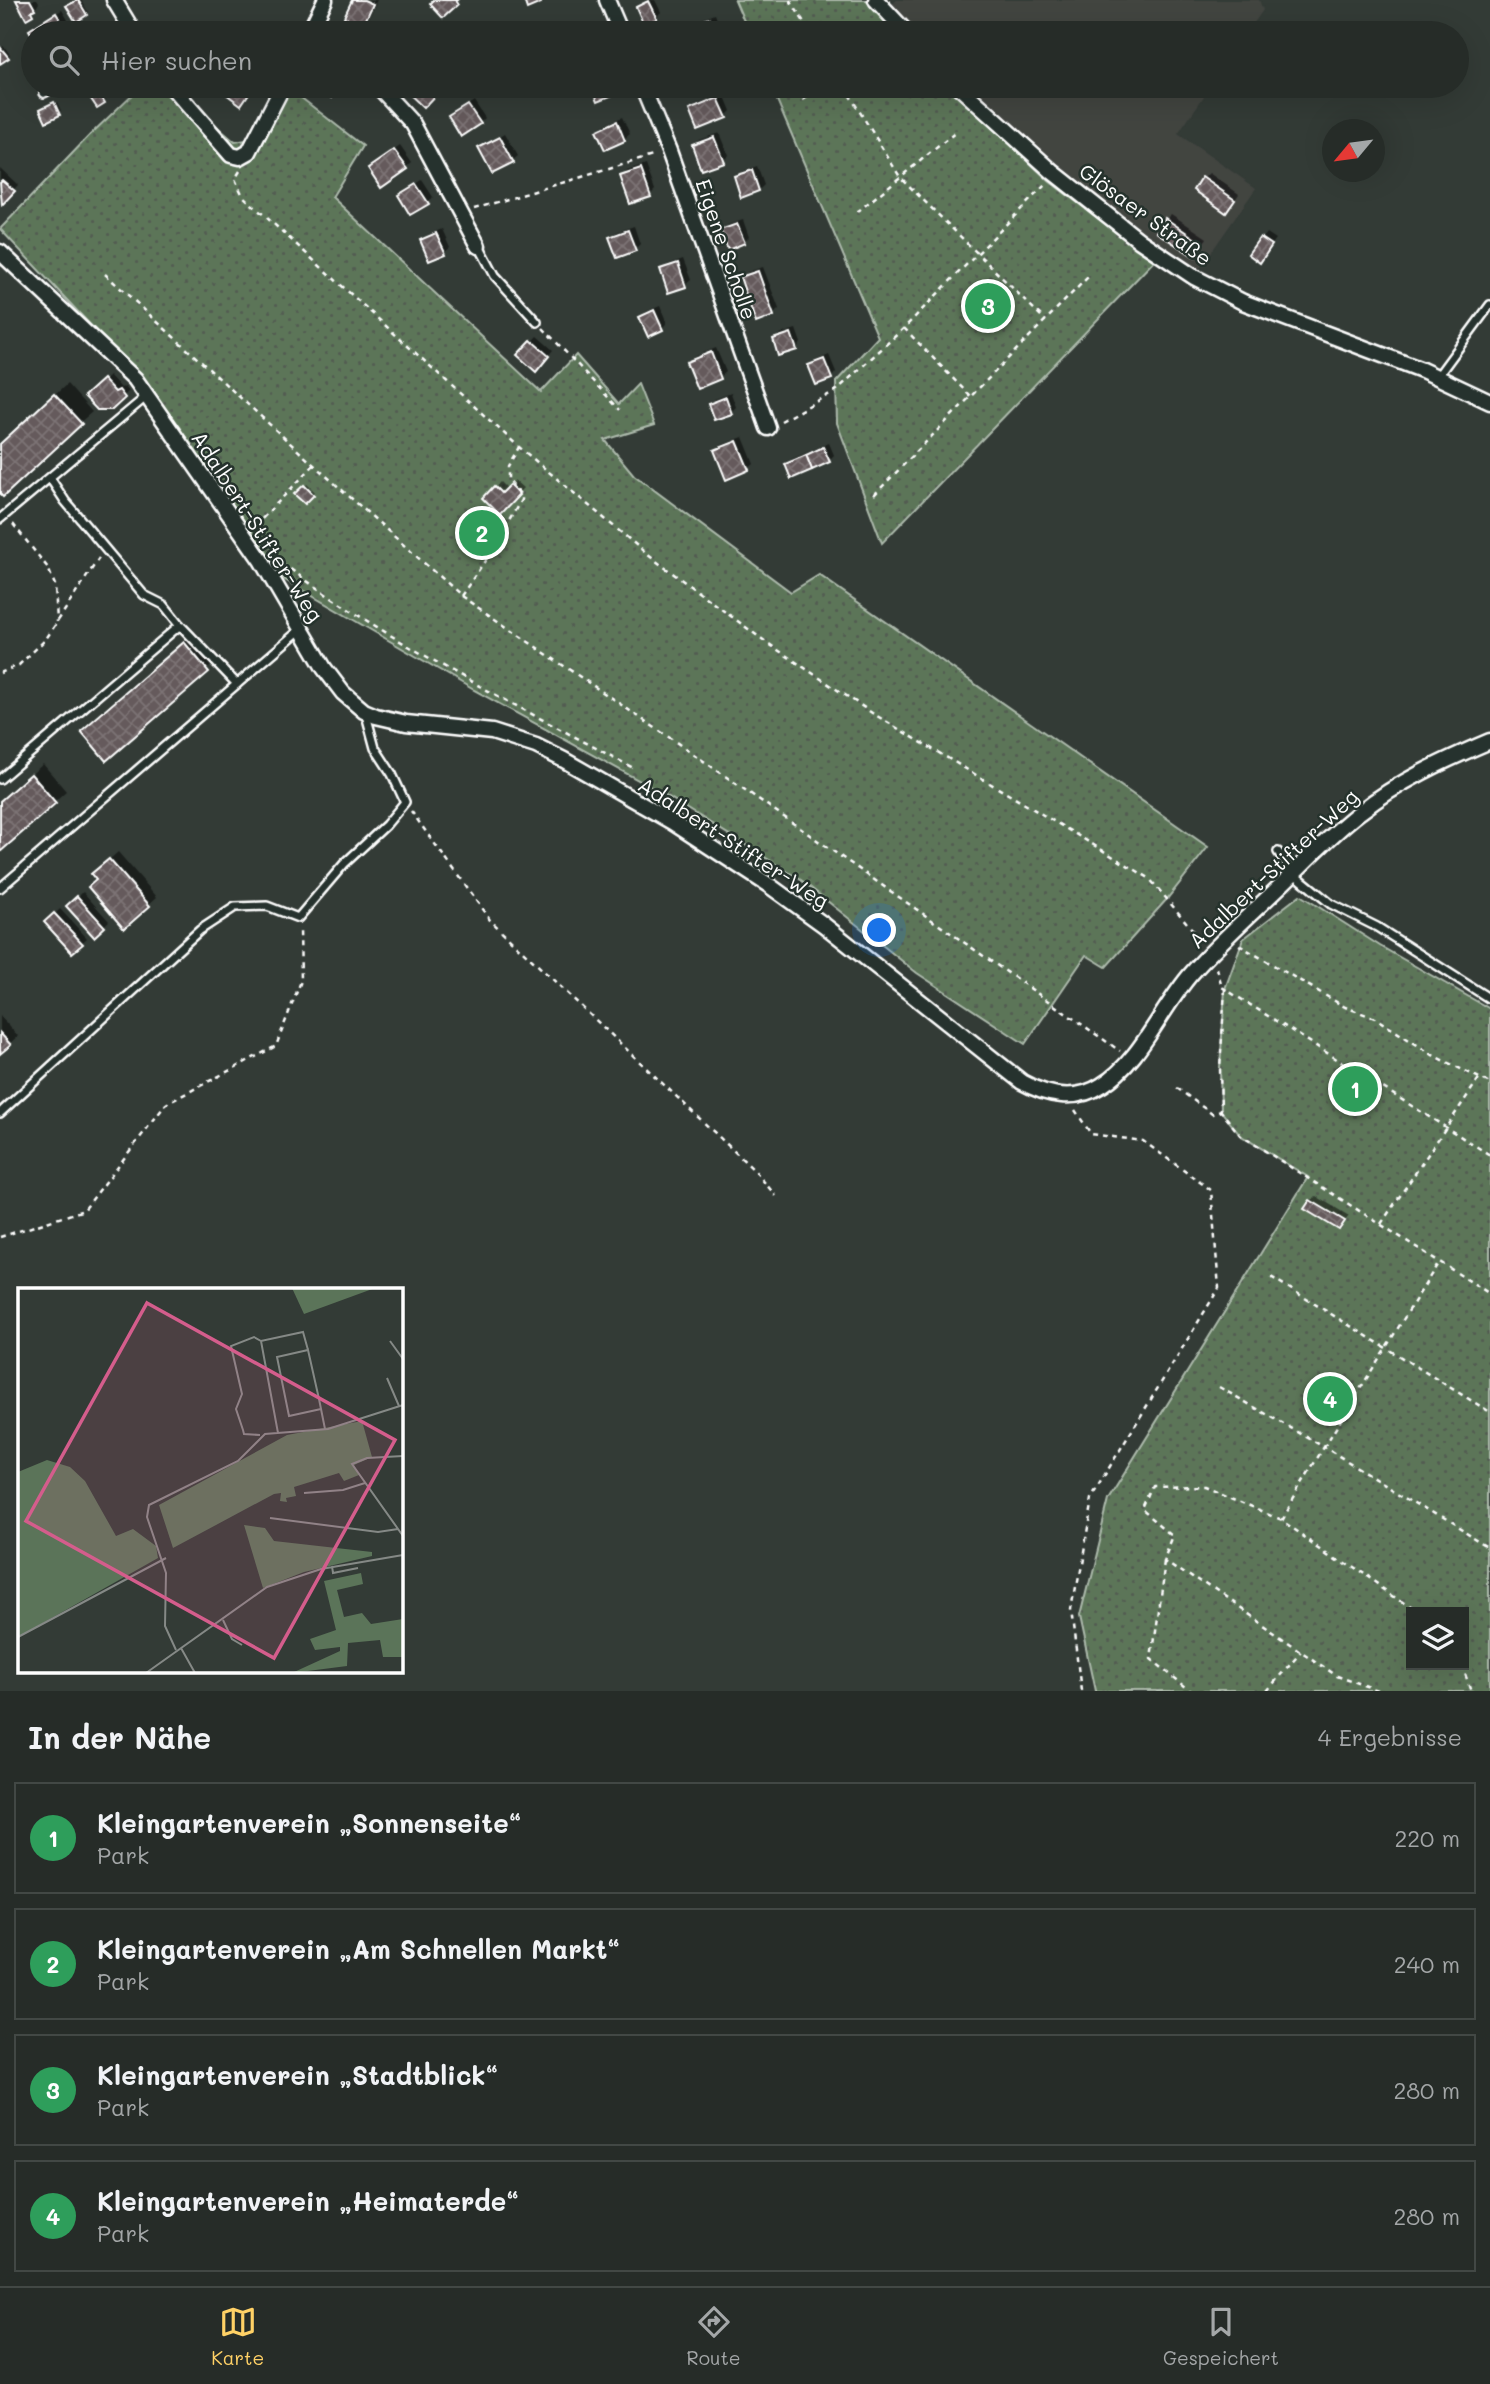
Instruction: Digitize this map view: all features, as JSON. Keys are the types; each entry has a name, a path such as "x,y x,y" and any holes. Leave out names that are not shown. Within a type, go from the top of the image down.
{"street":[{"path":"114,0 127,21"},
{"path":"316,21 325,0"},
{"path":"607,0 616,21"},
{"path":"876,0 896,21"},
{"path":"181,98 231,155 240,157 249,152 276,98"},
{"path":"389,98 413,124 478,246"},
{"name":"Eigene Scholle","path":"647,98 670,151 768,428"},
{"name":"Glösaer Straße","path":"971,98 1053,172 1140,241 1194,277 1243,302 1437,377 1490,402"},
{"name":"Adalbert-Stifter-Weg","path":"0,252 135,379 261,560 324,668 364,711 406,723 473,729 514,737 564,760 672,822 770,886 824,925 1022,1082 1048,1095 1084,1093 1102,1086 1131,1058 1177,990 1214,957 1227,938 1293,873 1359,812 1418,774 1490,741"}],"lane":[{"path":"478,246 495,276 537,322"},
{"path":"1437,377 1490,305"},
{"path":"2,517 147,396"},
{"path":"50,478 65,501 145,595 164,605 237,684"},
{"path":"0,779 180,625"},
{"path":"0,888 301,629"},
{"path":"0,1113 200,930 235,907 267,906 298,918 344,864 386,825 405,802 392,774 375,748 364,711"},
{"path":"1278,852 1293,873 1331,904 1377,927 1490,999"}],"path":[{"path":"790,0 803,21"},
{"path":"851,98 900,177 1046,321"},
{"path":"857,212 956,132"},
{"path":"461,213 670,151"},
{"path":"249,152 235,179 243,196 519,447 648,555 766,642 872,713 1149,878 1214,957 1225,989 1490,1155"},
{"path":"768,428 837,390 904,328 1049,181 1053,172"},
{"path":"105,274 314,466 461,596 1131,1058"},
{"path":"874,495 1089,276"},
{"path":"537,322 620,410"},
{"path":"904,328 970,397"},
{"path":"461,596 493,550 521,500 522,495 508,480 508,467 519,447"},
{"path":"255,526 314,466"},
{"path":"2,517 19,530 48,568 55,585 57,622"},
{"path":"0,673 19,665 33,653 105,549"},
{"path":"261,560 289,568 337,604 635,769"},
{"path":"405,802 490,920 754,1170 776,1196"},
{"path":"0,1237 84,1210 166,1104 276,1046 301,981 301,933 298,918"},
{"path":"1227,938 1345,1007 1375,1018 1436,1057 1490,1083"},
{"path":"1225,989 1220,1068 1221,1111 1240,1135 1490,1294"},
{"path":"1381,1224 1480,1077"},
{"path":"1177,1088 1212,1114 1221,1111"},
{"path":"1065,1096 1091,1134 1143,1141 1211,1190 1219,1288 1090,1499 1071,1610 1081,1691"},
{"path":"1280,1518 1439,1262"},
{"path":"1271,1277 1490,1412"},
{"path":"1219,1387 1490,1548"},
{"path":"1191,1691 1151,1659 1164,1559 1175,1535 1145,1510 1156,1487 1204,1486 1280,1518 1410,1607"},
{"path":"1164,1559 1337,1675 1379,1691"},
{"path":"1266,1691 1301,1651"},
{"path":"1464,1670 1471,1691"}],"shaded area":[{"path":"897,0 1259,0 1263,10 1255,21 906,21 891,5"},
{"path":"978,98 1203,98 1178,134 1256,188 1198,271 1139,231 1068,176"}],"green space":[{"path":"735,0 867,0 886,21 744,21"},
{"path":"129,98 184,98 235,142 246,140 274,98 301,98 363,146 332,197 541,392 576,355 619,404 638,384 654,425 605,440 634,475 791,592 819,575 1208,847 1167,899 1106,967 1086,955 1025,1044 917,973 801,880 664,794 474,690 285,580 147,385 0,229"},
{"path":"776,98 961,98 1049,181 1154,261 882,543 837,423 836,382 878,337"},
{"path":"1300,895 1380,946 1490,1009 1490,1691 1095,1691 1079,1617 1108,1500 1308,1177 1240,1135 1221,1111 1220,1068 1225,989 1243,939"}],"building":[{"path":"16,0 30,0 35,9 31,11 33,15 26,19"},
{"path":"78,0 87,15 75,21 66,6"},
{"path":"352,0 364,0 373,4 365,21 352,21 344,17"},
{"path":"434,0 457,0 457,5 443,18 430,4"},
{"path":"524,0 540,0 541,3 527,9"},
{"path":"648,1 657,19 642,21 636,7"},
{"path":"56,13 61,21 43,21"},
{"path":"0,47 9,58 0,64"},
{"path":"90,98 102,98 105,103 97,108"},
{"path":"232,98 246,98 241,105"},
{"path":"412,98 432,98 423,108"},
{"path":"718,98 727,118 697,130 689,110"},
{"path":"54,102 60,115 46,122 40,109"},
{"path":"468,105 481,124 461,137 449,117"},
{"path":"617,121 625,141 605,150 596,131"},
{"path":"500,137 514,163 492,174 478,148"},
{"path":"714,137 724,162 701,170 692,145"},
{"path":"394,150 408,169 381,188 368,168"},
{"path":"641,169 651,197 630,204 620,176"},
{"path":"752,170 759,191 741,198 734,176"},
{"path":"1202,177 1235,200 1226,213 1194,190"},
{"path":"2,180 15,191 2,205 0,182"},
{"path":"416,184 429,204 410,215 398,195"},
{"path":"1165,218 1203,244 1195,257 1156,232"},
{"path":"737,224 745,243 728,250 720,230"},
{"path":"628,230 636,251 617,258 609,237"},
{"path":"436,233 446,254 429,261 420,240"},
{"path":"1260,237 1272,245 1260,263 1248,254"},
{"path":"678,263 686,287 668,293 660,269"},
{"path":"758,271 774,316 756,323 740,277"},
{"path":"654,310 663,330 648,337 639,317"},
{"path":"791,333 797,350 778,356 773,339"},
{"path":"531,340 549,356 536,372 517,355"},
{"path":"711,352 721,379 697,389 686,362"},
{"path":"824,359 832,379 816,385 808,365"},
{"path":"103,379 115,392 119,390 125,398 112,410 97,410 84,396"},
{"path":"54,394 82,424 3,497 0,494 0,444"},
{"path":"726,397 732,414 714,420 708,404"},
{"path":"737,441 749,470 726,480 714,450"},
{"path":"823,447 830,462 812,470 806,455"},
{"path":"806,455 812,470 791,479 785,464"},
{"path":"304,485 314,495 305,504 294,494"},
{"path":"509,485 519,495 500,515 483,498 494,486 501,493"},
{"path":"184,642 209,672 106,761 81,731"},
{"path":"31,774 56,803 0,852 0,801"},
{"path":"109,859 150,906 124,929 88,887 96,880 91,874"},
{"path":"77,896 105,927 94,937 66,906"},
{"path":"54,913 83,944 72,953 44,922"},
{"path":"0,1033 11,1045 0,1054"},
{"path":"1310,1200 1345,1221 1339,1230 1304,1209"}],"place":[{"name":"Kleingartenverein „Stadtblick“","path":"988,306"},
{"name":"Kleingartenverein „Am Schnellen Markt“","path":"482,533"},
{"name":"Kleingartenverein „Sonnenseite“","path":"1355,1089"},
{"name":"Kleingartenverein „Heimaterde“","path":"1330,1399"}]}
